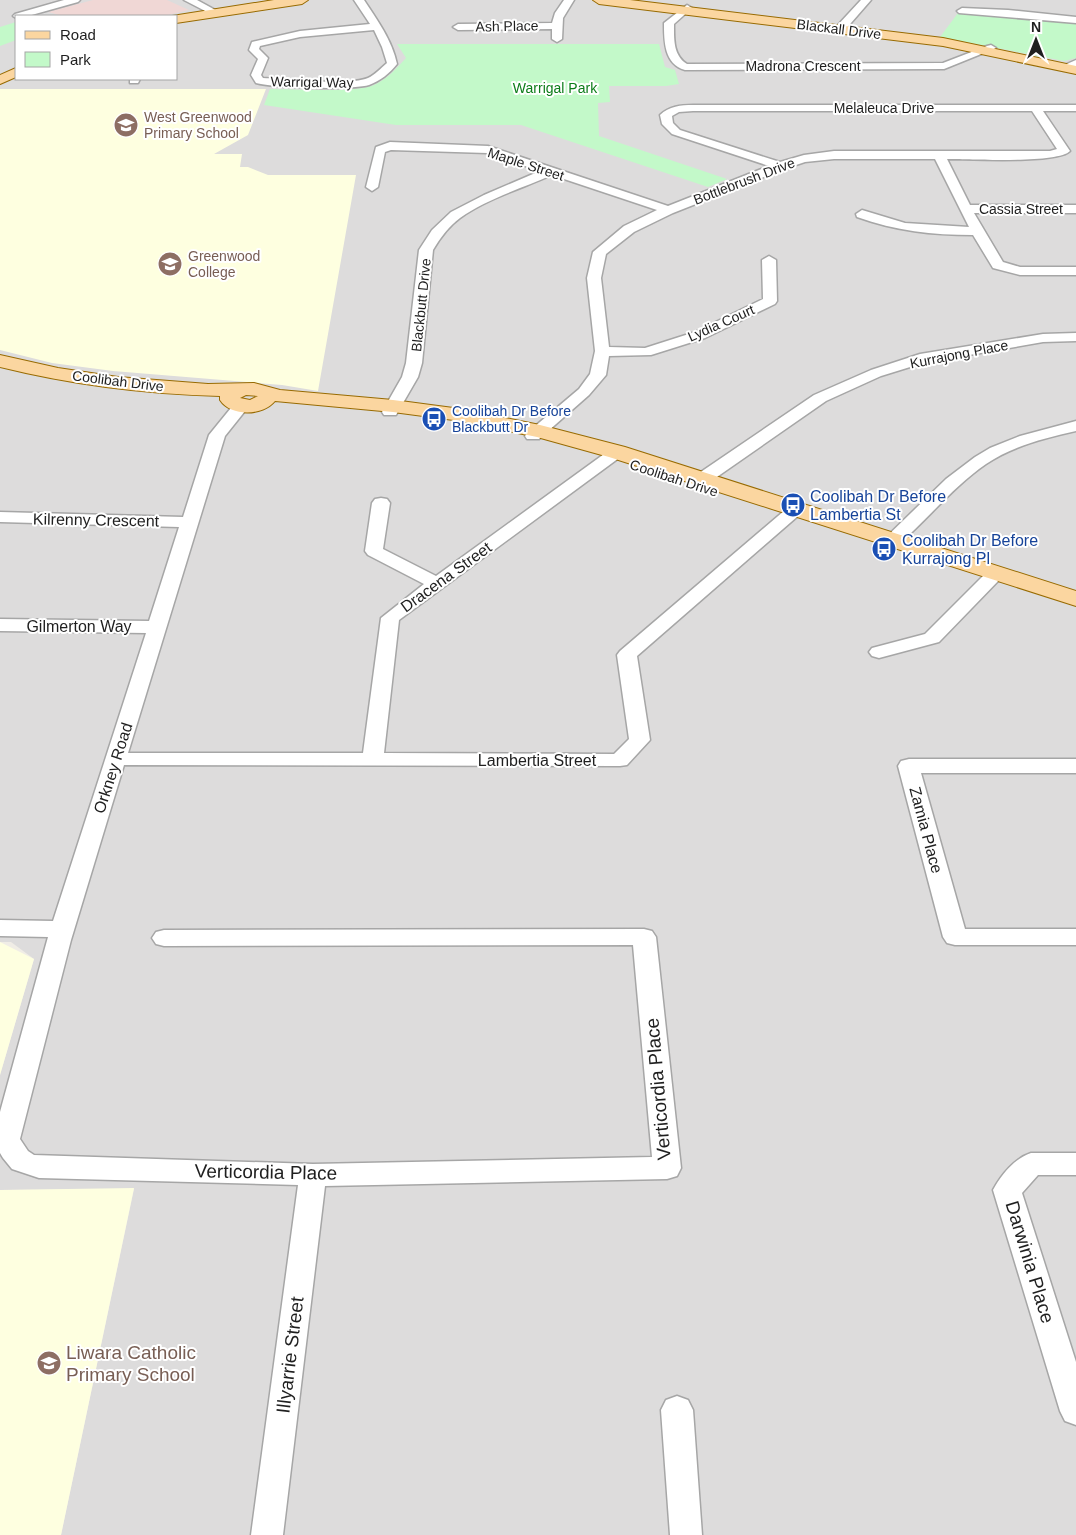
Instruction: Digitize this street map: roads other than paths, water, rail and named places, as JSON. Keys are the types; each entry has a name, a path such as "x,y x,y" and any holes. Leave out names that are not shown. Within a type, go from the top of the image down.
{"main road":[{"path":"178,18 282,0"},
{"path":"212,11 302,0"},
{"name":"Blackall Drive","path":"599,0 649,3"},
{"name":"Blackall Drive","path":"619,0 943,42 989,49 1073,67"},
{"path":"0,75 15,68"},
{"path":"0,80 15,72"},
{"name":"Coolibah Drive","path":"0,361 102,380 161,386 247,399"},
{"name":"Coolibah Drive","path":"0,368 86,383 317,406 392,409 536,434 614,455 993,576 1076,599"},
{"name":"Coolibah Drive","path":"993,576 1076,608"}],"street":[{"path":"24,15 75,0"},
{"path":"189,0 212,11"},
{"name":"Warrigal Way","path":"359,0 376,27 391,54 392,64 375,79 364,82 277,83 260,81 256,75 263,58 254,50 256,44 269,40 322,32 376,27"},
{"path":"557,39 556,26 561,8 569,0"},
{"path":"841,28 866,0"},
{"name":"Madrona Crescent","path":"686,9 669,23 669,49 677,63 685,67 944,66 989,49"},
{"path":"962,11 1010,9 1076,20"},
{"name":"Ash Place","path":"458,28 556,26"},
{"name":"Melaleuca Drive","path":"780,166 676,132 668,124 666,115 678,109 693,108 1076,108"},
{"name":"Bottlebrush Drive","path":"536,434 594,382 598,375 602,351 594,278 600,252 629,229 668,210 780,166 804,159 834,154 1051,155 1064,150 1035,108"},
{"name":"Maple Street","path":"372,187 380,150 390,146 488,150 549,172 668,210"},
{"path":"939,155 977,231 998,265 1020,271 1076,271"},
{"name":"Blackbutt Drive","path":"392,409 410,377 414,363 426,250 437,233 456,214 549,172"},
{"name":"Cassia Street","path":"966,209 1076,209"},
{"path":"862,214 886,224 923,230 977,231"},
{"name":"Lydia Court","path":"602,351 646,352 700,335 770,301 768,260"},
{"name":"Kurrajong Place","path":"699,482 820,398 876,373 920,359 1043,338 1076,337"},
{"name":"Orkney Road","path":"6,1139 62,929 218,435 247,399"},
{"path":"889,543 970,469 995,452 1032,435 1076,426"},
{"name":"Dracena Street","path":"373,759 390,618 614,455"},
{"path":"381,503 374,552 438,584"},
{"name":"Lambertia Street","path":"116,759 620,760 640,740 627,655 794,512"},
{"name":"Kilrenny Crescent","path":"0,517 191,522"},
{"path":"879,652 932,638 993,576"},
{"name":"Gilmerton Way","path":"0,625 158,627"},
{"name":"Zamia Place","path":"1076,766 909,766 955,937 1076,937"},
{"path":"0,928 62,929"},
{"name":"Verticordia Place","path":"6,1139 16,1158 26,1165 39,1167 313,1175 667,1168 644,937 164,938"},
{"name":"Darwinia Place","path":"1076,1164 1031,1164 1007,1190 1076,1411"},
{"name":"Illyarrie Street","path":"267,1535 313,1175"},
{"path":"677,1410 686,1535"}],"place":[{"name":"West Greenwood Primary School","path":"126,125"},
{"name":"Greenwood College","path":"170,264"},
{"name":"Coolibah Dr Before Blackbutt Dr","path":"434,419"},
{"name":"Coolibah Dr Before Lambertia St","path":"793,505"},
{"name":"Coolibah Dr Before Kurrajong Pl","path":"884,549"},
{"name":"Liwara Catholic Primary School","path":"49,1363"}],"park label":[{"name":"Warrigal Park","path":"555,88"}]}
